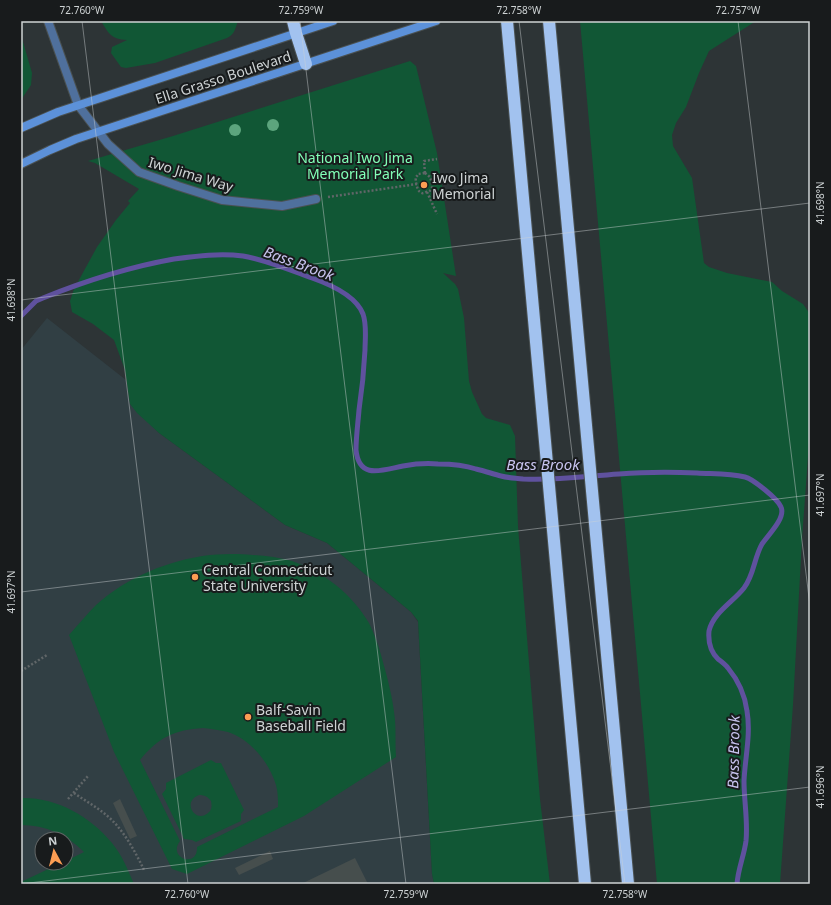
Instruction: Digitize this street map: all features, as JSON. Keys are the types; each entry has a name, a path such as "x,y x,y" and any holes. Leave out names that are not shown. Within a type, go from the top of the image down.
{"highway":[{"path":"507,21 585,884"},
{"path":"550,22 628,884"},
{"path":"295,27 306,64"}],"main road":[{"name":"Ella Grasso Boulevard","path":"21,128 58,112 295,27 333,21"},
{"name":"Ella Grasso Boulevard","path":"21,164 61,145 436,21"}],"street":[{"name":"Iwo Jima Way","path":"48,21 78,105 108,144 139,172 222,200 282,206 316,199"}],"path":[{"path":"425,173 424,161 437,159"},
{"path":"425,173 430,176 432,186 431,190 429,192 422,193 418,190 416,184 416,176 418,174 425,173"},
{"path":"316,199 416,184"},
{"path":"427,192 437,214"},
{"path":"21,671 46,655"},
{"path":"68,799 88,776"},
{"path":"74,793 106,815 116,824 126,838 144,870"}],"shaded area":[{"name":"Central Connecticut State University","path":"47,318 126,380 130,404 159,433 285,525 327,543 411,612 418,622 432,874 434,884 21,884 21,350"}],"green space":[{"path":"101,21 238,21 233,33 227,38 155,63 126,68 121,67 111,53 112,47 127,40 111,35"},
{"path":"580,21 756,21 709,51 686,107 676,123 672,135 673,146 692,178 704,263 709,267 727,273 772,282 782,291 803,304 810,314 810,429 780,884 657,884"},
{"path":"21,35 32,73 31,85 21,100"},
{"name":"National Iwo Jima Memorial Park","path":"410,61 416,66 437,153 456,276 443,273 455,284 458,289 464,318 469,381 472,392 482,414 486,418 510,425 515,436 518,526 540,799 550,884 434,884 432,874 418,621 411,612 327,543 285,525 159,433 137,413 130,404 125,370 114,340 93,324 72,312 70,301 74,289 97,247 130,203 128,201 139,189 95,163 88,161 173,136"},
{"name":"Balf-Savin Baseball Field","path":"235,554 279,558 292,561 315,571 336,585 362,612 376,639 390,687 395,720 396,757 304,816 187,874 172,869 114,752 69,635 96,605 108,595 149,571 195,557","holes":["203,728 228,732 244,740 258,753 264,760 273,776 277,790 278,807 197,847 196,854 193,858 184,859 177,852 177,847 180,841 140,760 147,752 168,736 175,733"]},
{"path":"211,760 216,763 221,763 244,810 241,814 241,821 196,842 184,839 162,794 166,789 166,783","holes":["201,795 206,796 211,801 212,806 210,811 203,816 195,814 191,807 191,802 194,798"]},
{"path":"21,798 47,801 71,810 93,824 112,843 119,852 134,884 21,884 21,882 44,871 74,871 74,857 84,852 74,844 74,831 53,831 30,825 21,825"}],"building":[{"path":"120,799 137,836 130,839 113,803"},
{"path":"270,851 273,859 239,875 235,868"},
{"path":"355,858 368,884 301,884"}],"waterway":[{"name":"Bass Brook","path":"21,316 36,301 91,280 124,270 174,259 208,255 234,255 252,258 326,284 348,296 363,314 365,327 365,350 356,450 358,459 362,466 367,469 380,471 416,464 448,464 467,467 506,477 523,479 559,479 619,474 678,472 733,475 745,477 754,481 779,503 782,511 781,516 776,526 762,544 752,572 744,588 719,613 709,631 709,639 712,650 718,659 726,665 732,673 740,688 745,700 748,720 744,781 747,826 746,841 737,884"}],"place":[{"name":"Iwo Jima Memorial","path":"424,185"},
{"name":"Central Connecticut State University","path":"195,577"},
{"name":"Balf-Savin Baseball Field","path":"248,717"}]}
